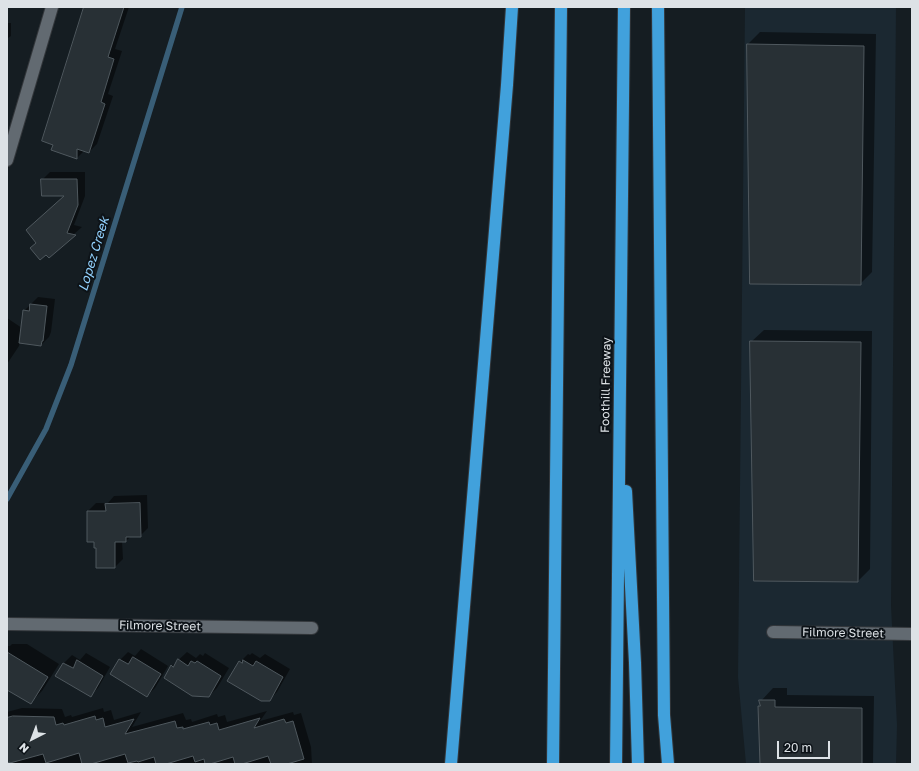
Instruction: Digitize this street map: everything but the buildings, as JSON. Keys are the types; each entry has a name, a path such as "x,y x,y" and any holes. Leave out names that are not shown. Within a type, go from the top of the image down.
{"highway":[{"path":"451,764 507,85 512,7"},
{"path":"553,764 561,7"},
{"name":"Foothill Freeway","path":"616,764 624,7"},
{"path":"658,7 664,715 668,764"},
{"path":"620,364 635,663 638,764"}],"street":[{"path":"7,160 52,7"},
{"name":"Filmore Street","path":"7,624 312,628"},
{"name":"Filmore Street","path":"773,632 912,634"}],"shaded area":[{"path":"745,7 896,7 891,606 897,725 896,764 746,764 738,677"}],"waterway":[{"name":"Lopez Creek","path":"7,499 46,429 71,365 182,7"}]}
